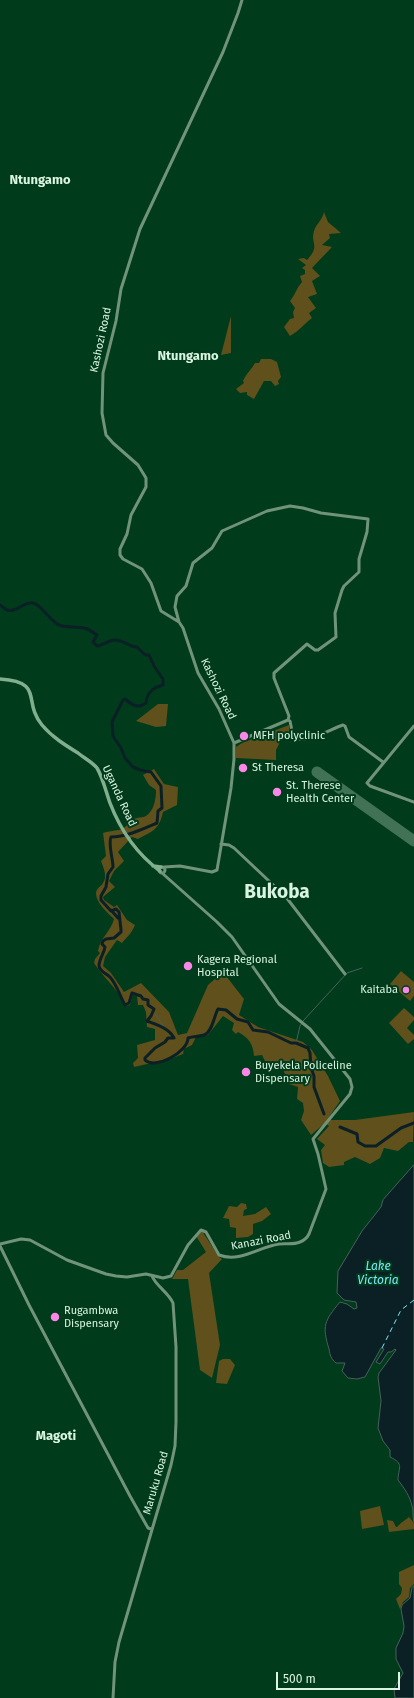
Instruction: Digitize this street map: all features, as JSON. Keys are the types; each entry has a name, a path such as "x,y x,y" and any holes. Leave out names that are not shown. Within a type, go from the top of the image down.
{"main road":[{"name":"Kashozi Road","path":"163,870 178,866 212,872 216,871 233,771 234,743 219,709 198,673 186,635 178,622 161,611 151,583 142,569 123,559 120,555 120,549 127,534 131,515 146,487 146,478 138,465 106,435 102,413 103,374 116,321 121,289 140,229 223,52 242,0"},
{"path":"178,622 176,599 186,586 192,566 196,560 212,548 222,530 279,508 293,506 321,513 368,519 367,532 359,559 359,572 344,586 335,613 337,635 318,650 314,650 307,644 274,673 274,678 289,716 288,720 290,721 292,736 302,740 344,725 349,737 384,762"},
{"name":"Uganda Road","path":"0,678 18,681 26,685 31,694 36,714 41,724 56,738 96,767 111,805 129,838 145,860 152,866 163,870 165,876 232,937 279,1004 302,1022 316,1036 349,1076 351,1083 350,1094 313,1140 322,1170 326,1189 325,1191"},
{"path":"234,743 288,720"},
{"path":"414,726 368,780 368,785 414,802"},
{"path":"221,844 229,845 234,848 283,893 345,974"},
{"name":"Kanazi Road","path":"0,1245 21,1240 30,1240 67,1260 106,1274 125,1277 146,1274 163,1278 171,1276 189,1244 201,1230 206,1232 219,1255 229,1257 244,1256 278,1244 294,1244 305,1240 309,1234 325,1191"},
{"path":"0,1245 29,1305 150,1529"},
{"name":"Maruku Road","path":"113,1698 117,1653 150,1529 174,1455 176,1437 175,1332 173,1303 170,1296 153,1279 152,1276"}],"shaded area":[{"path":"324,212 328,222 341,233 329,234 330,238 322,245 332,247 312,268 320,276 312,281 317,294 308,297 316,308 309,313 312,318 290,336 284,327 290,319 294,318 293,312 295,308 290,301 302,282 300,276 305,274 305,270 302,268 306,265 298,259 304,258 307,260 311,255 314,248 314,231"},
{"path":"231,316 231,353 221,355"},
{"path":"261,359 271,359 277,362 281,377 278,381 279,384 275,386 271,381 264,381 254,399 247,395 247,392 240,393 236,389 244,383 243,381 247,374 255,363 259,363"},
{"path":"158,704 168,704 166,726 156,727 136,721"},
{"path":"289,725 290,739 282,738 276,750 276,760 236,758 236,747 242,743"},
{"path":"154,769 164,784 178,787 177,805 163,812 160,823 155,829 138,839 132,837 118,852 124,861 114,871 109,881 115,887 103,897 104,900 114,907 117,905 127,920 135,925 131,933 122,943 117,940 105,957 103,966 111,973 124,992 141,983 169,1012 178,1035 187,1033 208,985 223,972 244,999 239,1015 258,1027 303,1042 312,1050 328,1076 340,1101 329,1117 331,1120 355,1120 414,1112 413,1142 409,1142 398,1151 384,1148 380,1158 370,1164 355,1157 344,1162 344,1165 329,1167 323,1163 321,1150 325,1145 317,1139 329,1126 325,1123 311,1135 301,1120 304,1111 303,1103 297,1099 298,1087 289,1084 282,1067 265,1061 262,1055 254,1056 253,1048 250,1042 238,1032 236,1034 232,1030 234,1023 223,1016 208,1035 196,1037 192,1045 184,1049 183,1054 157,1064 147,1064 134,1067 133,1063 138,1058 137,1045 155,1040 155,1029 147,1027 146,1012 143,1005 138,1005 137,996 133,995 130,1005 126,1006 94,963 95,959 100,953 98,951 99,946 111,927 114,919 100,904 96,897 96,893 105,877 105,872 101,861 106,856 103,833 121,829 134,819 145,817 149,814 153,808 156,790 149,785 143,775"},
{"name":"Kaitaba","path":"401,971 414,982 414,996 410,1001 390,984"},
{"path":"404,1008 414,1017 414,1020 407,1028 414,1035 414,1039 408,1044 389,1023"},
{"path":"241,1203 246,1204 247,1209 244,1210 243,1216 255,1214 266,1207 271,1214 262,1221 253,1224 253,1234 248,1237 236,1238 236,1228 230,1227 229,1219 223,1218 229,1206 237,1207"},
{"path":"202,1231 219,1257 222,1259 209,1273 220,1345 212,1378 200,1370 188,1279 172,1279 177,1270 183,1270 206,1252 196,1236"},
{"path":"223,1359 230,1359 235,1365 227,1384 216,1383 219,1361"},
{"path":"380,1506 384,1525 362,1529 360,1511"},
{"path":"409,1517 414,1523 414,1529 389,1532 387,1520 393,1521 397,1527"},
{"path":"414,1565 414,1584 410,1588 409,1597 403,1602 400,1609 396,1599 401,1594 402,1588 399,1584 399,1572"}],"water":[{"name":"Lake Victoria","path":"414,1165 414,1522 413,1508 410,1499 398,1480 399,1464 390,1457 390,1450 383,1441 378,1428 381,1401 378,1377 379,1373 396,1350 395,1349 388,1352 380,1364 376,1362 384,1349 381,1348 365,1377 357,1379 348,1378 342,1371 345,1363 336,1363 331,1357 325,1329 328,1319 340,1302 347,1304 354,1309 357,1308 356,1302 344,1300 337,1293 338,1271 362,1231 381,1207 383,1200"},
{"path":"414,1586 414,1698 395,1698 394,1689 403,1673 396,1659 396,1648 403,1633 404,1626 401,1609 402,1605 410,1598 412,1588"}],"waterway":[{"path":"0,605 7,610 14,610 33,603 36,604 55,623 59,625 88,629 97,635 93,642 97,646 115,640 137,647 145,655 149,655 154,666 163,679 163,685 151,691 146,703 143,705 135,706 125,699 123,700 112,722 113,736 121,748 125,758 133,767 151,772 161,786 162,808 158,811 157,823 128,834 111,837 110,844 113,867 108,874 106,887 101,896 101,900 111,911 116,909 119,912 121,932 114,938 103,941 102,944 105,947 100,961 100,968 117,987 125,1005 129,1003 132,993 148,1000 148,1005 154,1009 147,1021 165,1029 174,1038 168,1038 165,1042 155,1048 145,1058 145,1060 156,1063 177,1054 183,1049 188,1038 207,1034 211,1028 218,1009 226,1010 237,1019 248,1022 253,1030 268,1032 291,1043 296,1043 308,1048 310,1053 311,1068 314,1076 314,1087 324,1114"},
{"path":"111,910 118,918"},
{"path":"296,1043 300,1026 303,1021 347,973 362,968"},
{"path":"155,1014 167,1031"},
{"path":"340,1127 357,1134 358,1142 365,1146 376,1146 401,1128 414,1123"}],"ferry route":[{"path":"382,1348 401,1310 414,1300"}],"runway":[{"path":"317,772 414,841"}],"place":[{"name":"MFH polyclinic","path":"244,736"},
{"name":"St Theresa","path":"243,768"},
{"name":"St. Therese Health Center","path":"277,792"},
{"name":"Kagera Regional Hospital","path":"188,966"},
{"name":"Kaitaba","path":"406,990"},
{"name":"Buyekela Policeline Dispensary","path":"246,1072"},
{"name":"Rugambwa Dispensary","path":"55,1317"}],"district":[{"name":"Ntungamo","path":"40,180"},
{"name":"Ntungamo","path":"188,356"},
{"name":"Bukoba","path":"277,893"},
{"name":"Magoti","path":"56,1436"}]}
